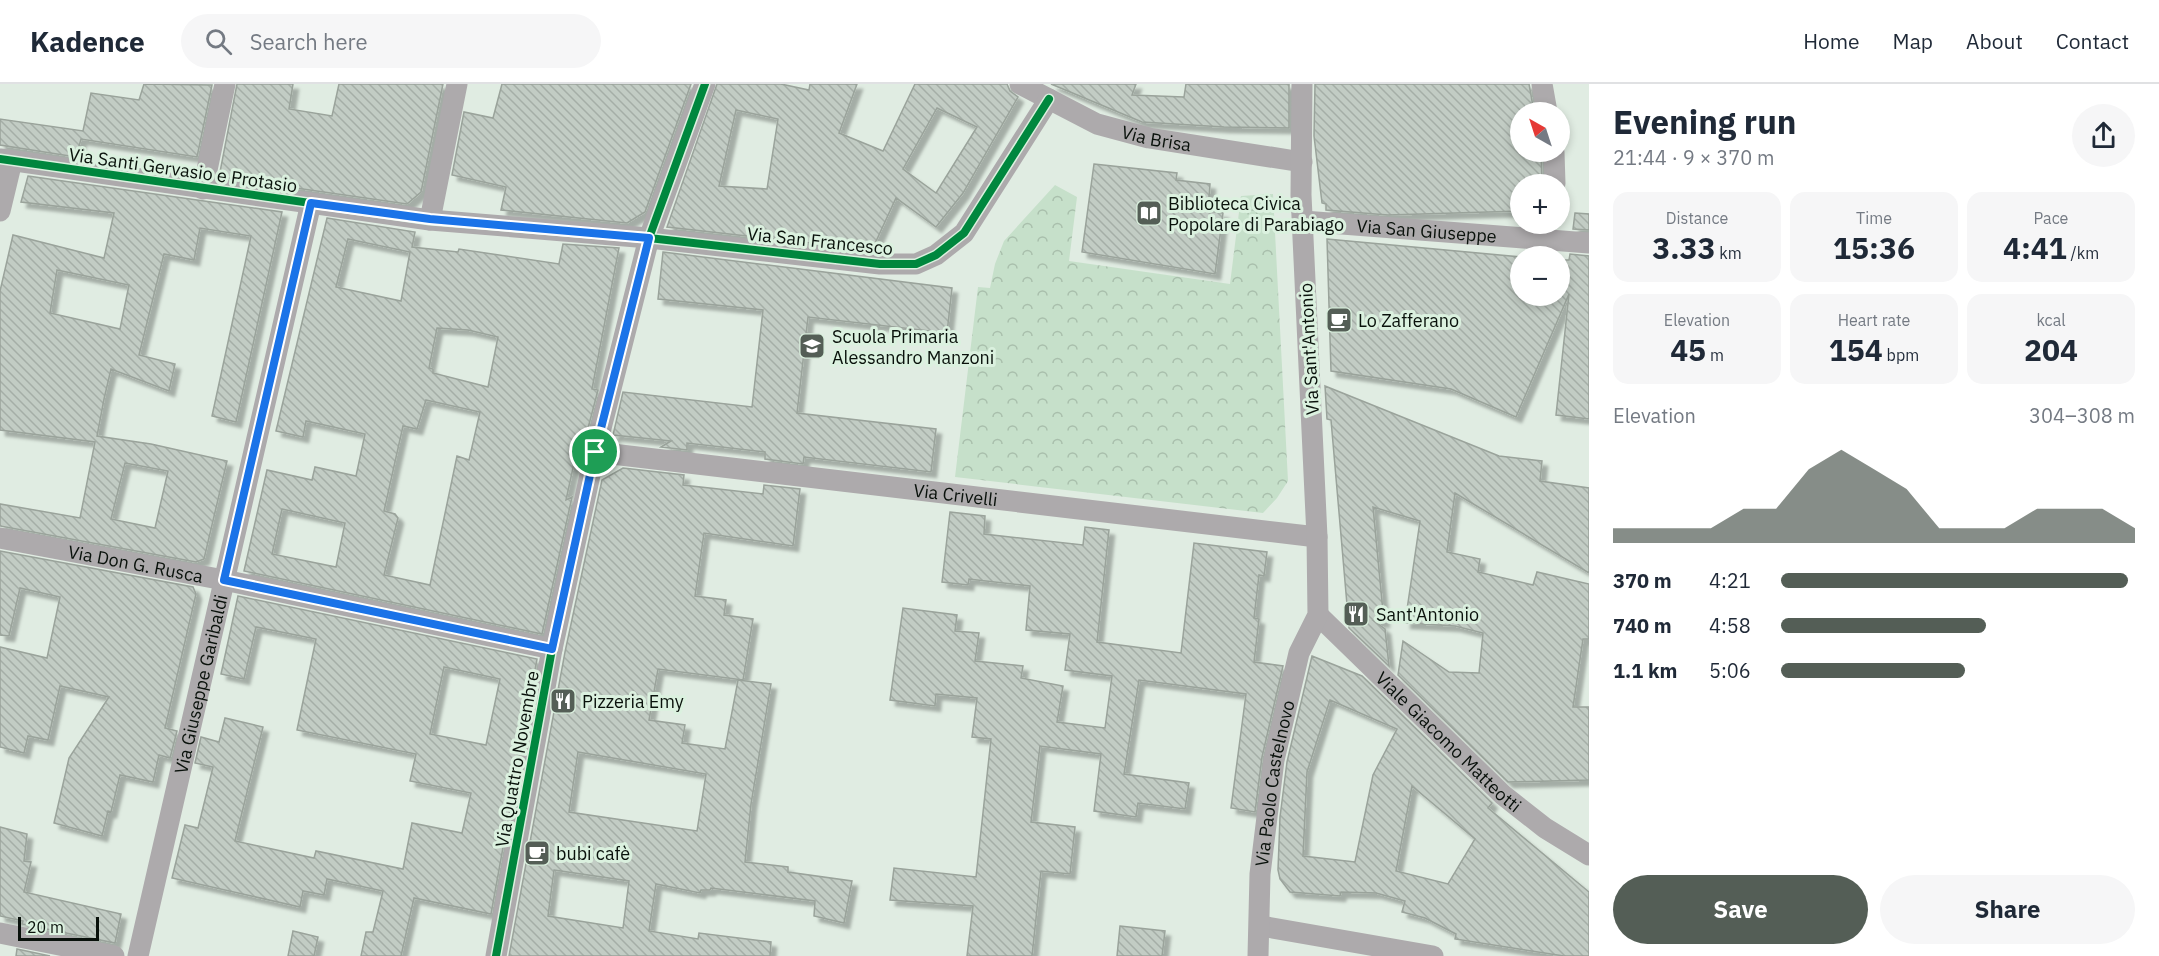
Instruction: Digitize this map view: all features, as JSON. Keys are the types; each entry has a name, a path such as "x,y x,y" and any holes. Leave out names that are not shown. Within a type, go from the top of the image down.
{"street":[{"path":"203,189 225,84"},
{"path":"430,219 457,84"},
{"name":"Via Quattro Novembre","path":"496,956 552,649 595,452 649,238 705,84"},
{"name":"Via Brisa","path":"1020,84 1097,124 1149,138 1302,162"},
{"name":"Via Sant'Antonio","path":"1302,84 1302,220 1317,537 1318,615"},
{"path":"1542,84 1545,102"},
{"name":"Via San Francesco","path":"649,238 880,264 916,264 936,255 964,233 1049,99"},
{"path":"0,211 6,160"},
{"name":"Via Santi Gervasio e Protasio","path":"6,160 430,219 649,238"},
{"name":"Via Giuseppe Garibaldi","path":"138,956 311,203"},
{"name":"Via San Giuseppe","path":"1302,220 1510,230"},
{"name":"Via San Giuseppe","path":"1560,234 1589,243"},
{"name":"Via Crivelli","path":"595,452 1317,537"},
{"name":"Via Don G. Rusca","path":"0,538 224,580 552,649"},
{"name":"Via Paolo Castelnovo","path":"1258,956 1261,927 1260,874 1274,760 1299,653 1318,615"},
{"name":"Viale Giacomo Matteotti","path":"1318,615 1503,795 1545,828 1588,852"},
{"path":"1261,927 1434,956"},
{"path":"0,933 114,956"}],"green space":[{"path":"1055,185 1077,197 1069,261 1230,284 1241,196 1273,194 1288,481 1263,513 955,477 978,287 990,288 995,264 1004,241"}],"building":[{"path":"144,84 212,85 197,157 81,139 76,157 0,145 0,119 83,131 91,93 139,100"},
{"path":"237,84 293,84 289,109 332,116 339,84 443,84 421,192 407,204 219,177"},
{"path":"502,84 691,84 645,212 627,223 501,210 506,187 452,175 464,112 493,118"},
{"path":"717,84 781,84 809,90 810,84 857,84 839,133 883,151 915,84 1007,84 1010,91 1018,97 963,193 936,227 896,198 872,250 667,227","holes":["937,108 977,127 936,193 903,169","736,110 778,119 767,189 719,186"]},
{"path":"1051,84 1136,84 1132,95 1184,97 1186,84 1289,84 1289,128 1142,122"},
{"path":"1315,84 1529,84 1532,102 1510,102 1510,162 1541,162 1542,174 1510,174 1510,211 1388,215 1326,210 1326,204 1322,203 1314,136"},
{"path":"1094,164 1177,173 1176,180 1210,184 1208,211 1223,213 1215,274 1082,252"},
{"path":"28,176 282,212 236,422 212,416 251,236 200,228 194,260 164,254 139,355 175,364 169,391 111,369 104,399 97,436 151,444 227,461 204,559 196,562 0,526 0,504 80,518 95,442 0,430 0,291 13,235 104,258 114,213 21,202","holes":["57,270 129,285 120,329 50,313","125,463 168,471 155,528 111,519"]},
{"path":"1575,213 1589,214 1589,230 1573,229"},
{"path":"327,218 415,232 412,247 458,252 459,249 559,264 563,244 619,248 592,389 598,390 587,432 581,431 566,500 572,497 542,634 244,571 267,470 312,480 315,467 356,476 365,434 306,421 303,437 276,431","holes":["348,239 410,252 401,301 336,287","437,328 468,330 498,337 488,387 433,373 433,369 429,368","426,400 480,412 469,460 457,456 430,585 384,575 398,518 395,514 384,511 403,426 417,429","282,509 345,523 336,567 272,554"]},
{"path":"1327,239 1510,256 1510,306 1564,306 1516,417 1451,389 1331,371"},
{"path":"663,252 952,288 947,333 808,317 797,413 936,429 931,472 804,457 803,464 765,459 765,452 687,443 687,450 661,447 671,441 613,435 623,392 752,407 763,310 658,299"},
{"path":"1570,254 1589,256 1589,419 1556,415 1568,306 1570,306"},
{"path":"1325,386 1499,456 1542,461 1540,481 1589,488 1589,573 1455,493 1447,552 1480,559 1478,572 1533,585 1537,572 1589,584 1589,639 1583,639 1573,707 1589,707 1589,780 1508,782 1398,675 1403,641 1449,672 1479,673 1483,633 1455,626 1405,623 1420,521 1373,507 1384,622 1374,621 1385,629 1389,666 1349,628 1331,420 1327,419"},
{"path":"623,468 684,475 683,485 763,494 764,485 800,489 793,546 704,533 695,596 726,600 724,615 753,619 743,680 658,669 649,720 685,725 682,743 725,749 738,680 771,684 751,804 745,862 788,867 788,872 852,881 844,923 814,916 815,901 711,888 701,890 700,893 656,884 649,931 698,939 699,933 771,942 770,956 509,956 565,652 602,480","holes":["578,752 706,774 697,831 569,812","554,870 629,881 623,928 548,916"]},
{"path":"950,512 985,516 984,534 1083,545 1085,527 1109,530 1097,642 1181,653 1194,543 1267,552 1264,576 1259,575 1254,618 1259,619 1254,662 1283,666 1262,757 1255,812 1231,808 1246,694 1139,680 1124,774 1189,783 1185,809 1138,803 1136,817 1094,811 1101,754 1040,746 1031,822 1075,827 1070,874 1041,871 1032,956 967,956 973,906 890,900 894,868 976,877 991,739 972,737 977,698 936,694 935,706 890,700 903,608 957,615 955,631 979,633 975,661 1023,666 1021,678 1063,686 1057,722 1105,728 1112,676 1065,670 1070,634 1026,630 1030,586 969,579 968,585 942,582"},
{"path":"0,551 193,587 196,594 165,728 177,731 170,758 159,755 153,782 120,775 111,812 108,811 102,836 54,823 69,758 109,697 60,686 48,740 28,736 24,753 0,747 0,647 47,658 60,597 20,588 9,636 0,635"},
{"path":"238,596 537,659 491,914 414,898 401,956 361,956 366,932 373,932 383,891 327,879 324,895 303,891 300,907 172,878 185,825 198,828 213,767 195,763 201,737 219,742 225,718 263,727 235,841 314,858 316,851 403,869 412,823 462,833 471,793 410,781 416,754 297,730 316,639 256,627 244,679 221,674","holes":["444,667 500,679 486,745 430,734"]},
{"path":"1312,656 1362,676 1492,803 1488,808 1589,892 1589,956 1564,956 1455,939 1456,934 1425,918 1402,912 1405,901 1376,893 1341,892 1340,896 1290,892 1280,879 1278,870 1280,817 1287,762","holes":["1330,700 1397,729 1373,775 1355,862 1303,856 1307,772","1412,786 1475,839 1448,884 1396,871"]},
{"path":"0,827 27,834 24,861 31,862 24,892 121,914 115,943 22,924 23,921 0,916"},
{"path":"1120,926 1165,931 1162,956 1117,956"},
{"path":"293,931 318,937 314,956 288,956"},
{"path":"17,949 50,956 16,956"}],"cycle path":[{"path":"496,956 552,649 595,452 649,238 705,84"},
{"path":"0,159 430,220 649,238 880,264 916,264 936,255 964,233 1049,99"}],"place":[{"name":"Biblioteca Civica Popolare di Parabiago","path":"1149,213"},
{"name":"Lo Zafferano","path":"1339,320"},
{"name":"Scuola Primaria Alessandro Manzoni","path":"812,346"},
{"name":"Sant'Antonio","path":"1356,614"},
{"name":"Pizzeria Emy","path":"563,701"},
{"name":"bubi cafè","path":"537,853"}],"route":[{"path":"311,203 430,219 649,238 595,452 552,649 224,580 311,203"}]}
